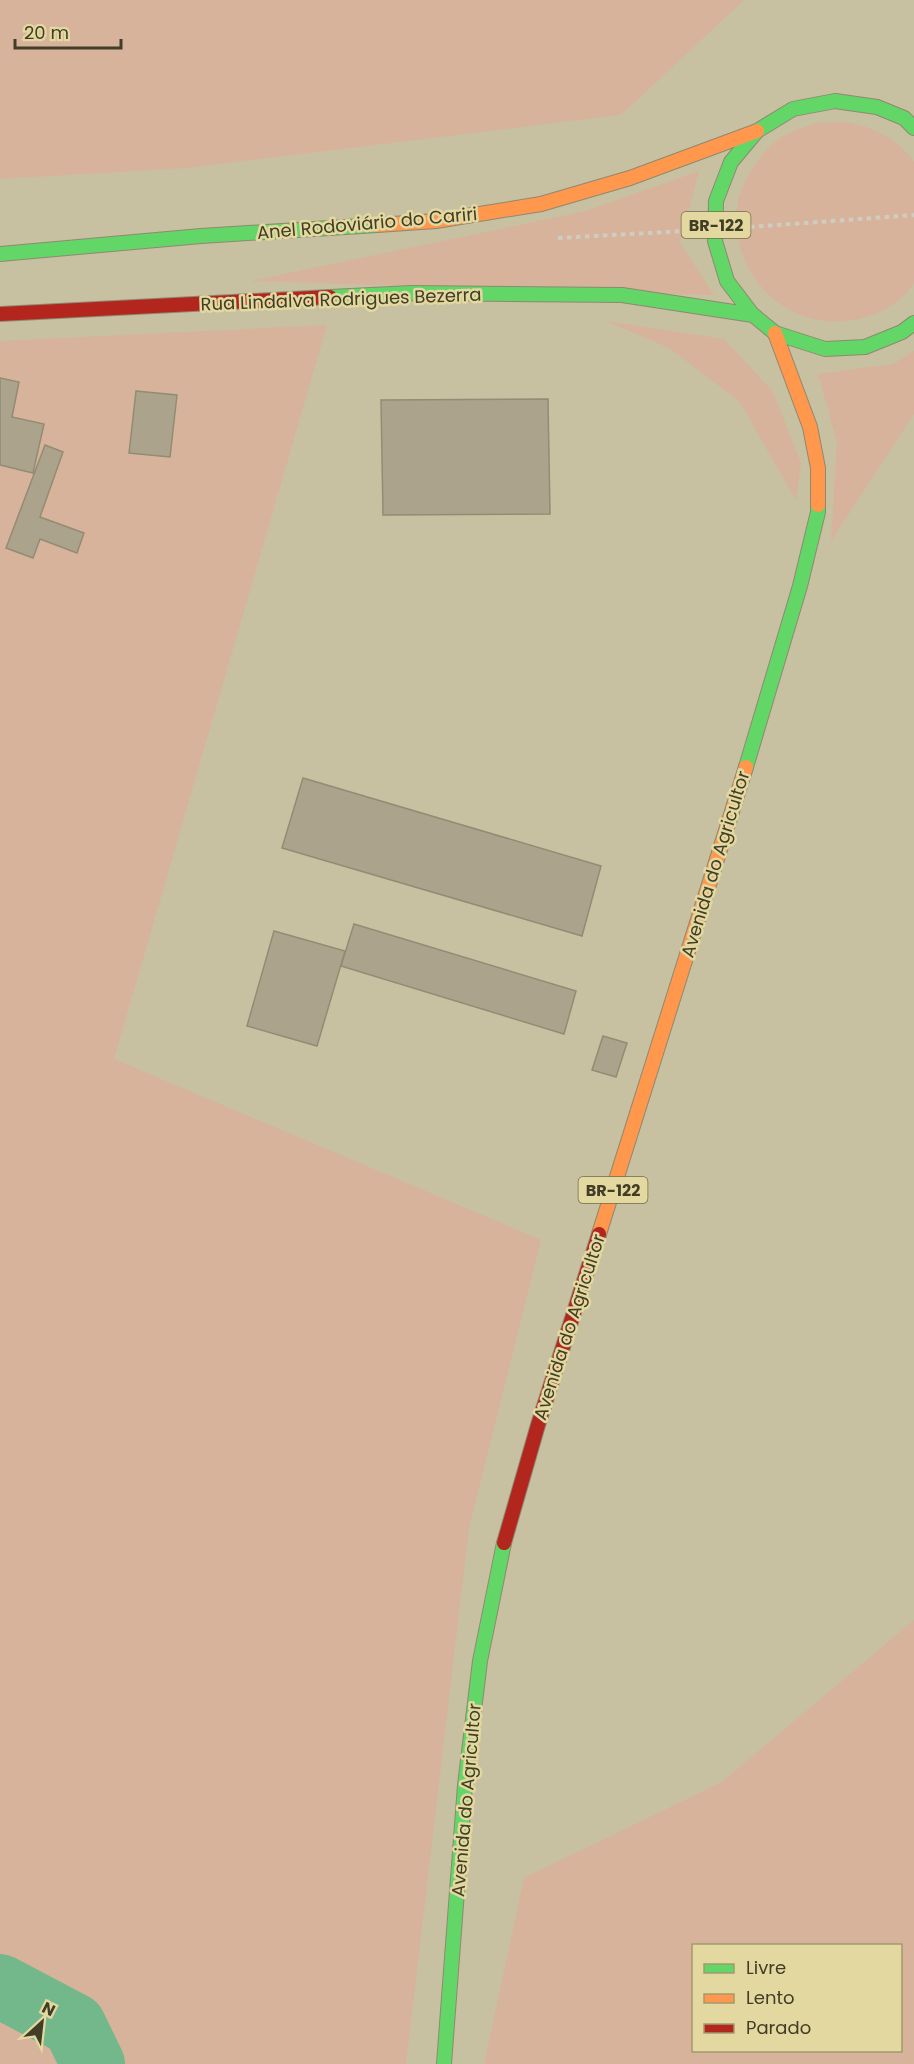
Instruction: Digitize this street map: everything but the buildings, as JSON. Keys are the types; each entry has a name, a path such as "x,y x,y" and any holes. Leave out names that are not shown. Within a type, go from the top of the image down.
{"main road":[{"name":"Anel Rodoviário do Cariri","path":"0,254 201,236 436,221 541,204 630,178 757,131 793,109 835,101 877,107 911,122"},
{"name":"Anel Rodoviário do Cariri","path":"757,131 731,162 716,201 715,241 727,280 753,315 775,333 825,349 865,347 903,332 914,322"},
{"name":"Rua Lindalva Rodrigues Bezerra","path":"0,314 412,293 621,295 753,315"},
{"name":"Avenida do Agricultor","path":"444,2064 468,1762 480,1661 506,1535 538,1425 739,791 800,585 818,512 818,468 810,427 775,333"}],"shaded area":[{"path":"0,0 744,0 621,115 186,168 0,179"},
{"path":"846,122 868,128 894,141 914,162 914,283 899,300 874,314 848,321 822,321 797,314 776,300 757,282 744,259 737,231 736,216 740,194 756,163 780,138 816,123"},
{"path":"699,171 680,243 714,295 251,281 586,211"},
{"path":"606,321 724,339 773,392 801,463 796,500 739,401 669,348"},
{"path":"327,325 114,1059 541,1240 469,1528 406,2064 0,2064 0,341"},
{"path":"914,351 914,414 831,541 837,442 818,374 893,364"},
{"path":"914,1620 914,2064 484,2064 524,1878 722,1782"}],"waterway":[{"path":"0,1986 74,2025 93,2064"}],"traffic: fast":[{"path":"914,128 904,118 877,107 835,101 793,109 757,131 731,162 716,201 715,241 727,281 752,314 775,333 825,349 865,347 902,332 914,323"},
{"path":"0,254 201,236 377,225"},
{"path":"330,297 412,293 622,295 753,315"},
{"path":"746,767 800,586 818,505"},
{"path":"444,2064 465,1785 480,1661 504,1543"}],"traffic: slow":[{"path":"377,225 436,221 541,204 630,178 757,131"},
{"path":"775,333 810,427 818,468 818,505"},
{"path":"599,1234 746,767"}],"traffic: jam":[{"path":"0,314 330,297"},
{"path":"504,1543 538,1425 599,1234"}]}
